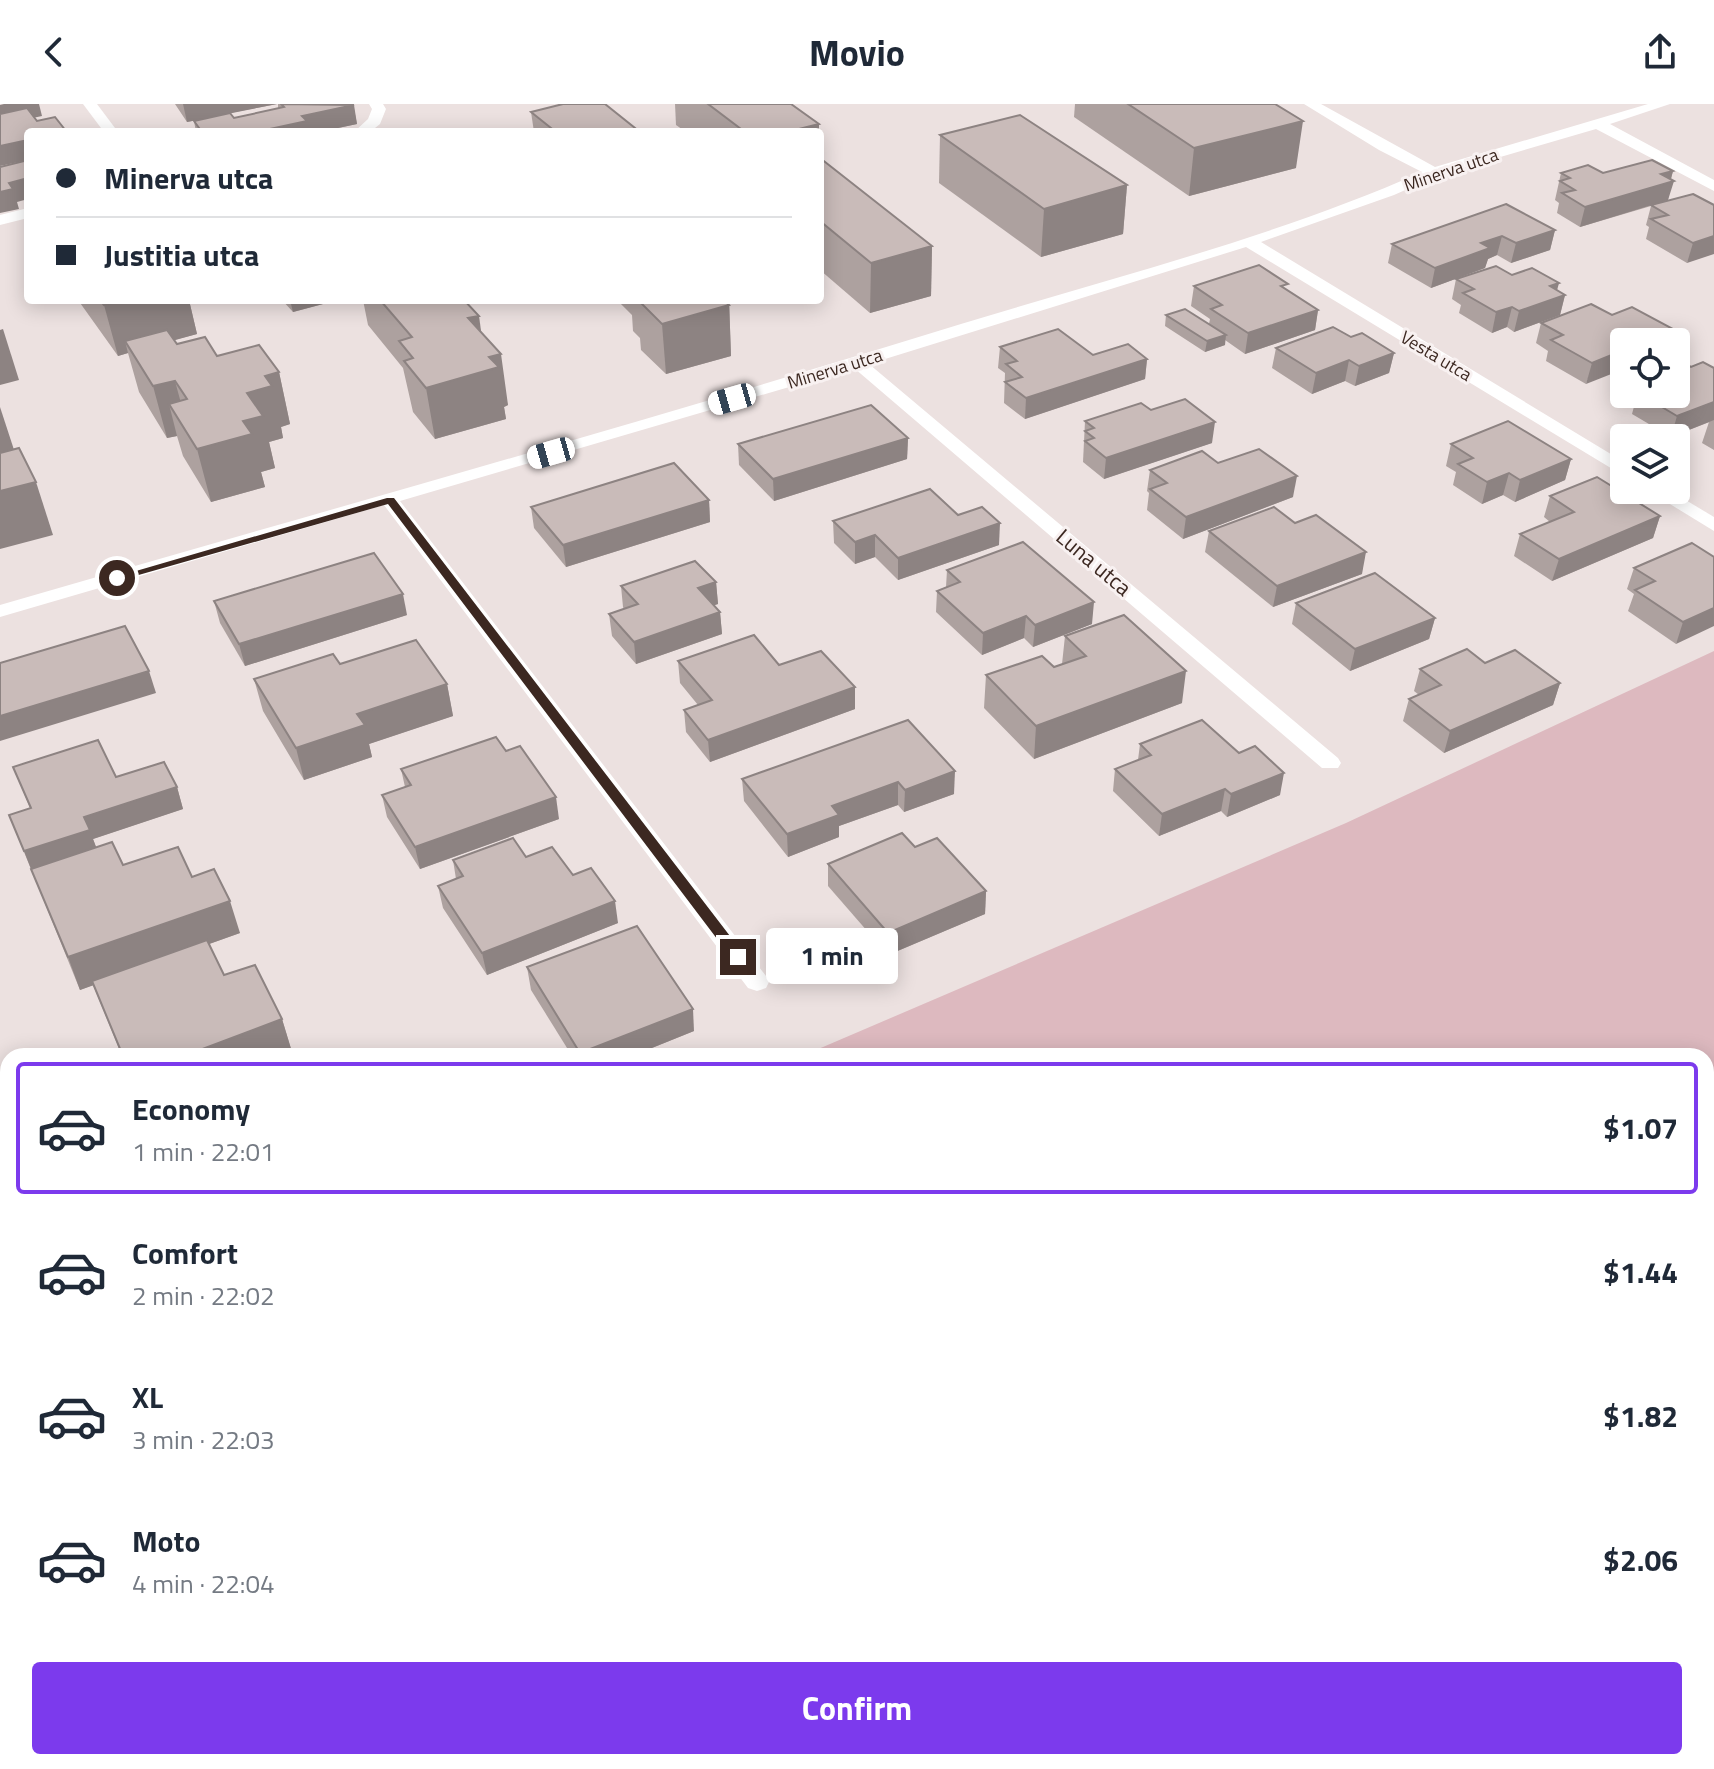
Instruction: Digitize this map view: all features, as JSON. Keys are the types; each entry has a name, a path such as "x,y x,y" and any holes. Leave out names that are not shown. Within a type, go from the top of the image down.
{"street":[{"path":"90,104 108,128"},
{"path":"366,128 375,121 379,109 376,104"},
{"path":"1311,104 1434,172"},
{"name":"Minerva utca","path":"0,611 857,362 1248,241 1389,192 1434,172 1663,104"},
{"path":"1598,124 1714,186"},
{"path":"0,220 24,214"},
{"name":"Vesta utca","path":"1248,241 1610,461"},
{"name":"Luna utca","path":"857,362 1330,763"},
{"path":"390,500 757,982"},
{"path":"1679,504 1714,525"}],"shaded area":[{"path":"1714,651 1714,1048 821,1048 1346,823"}],"building":[{"path":"281,104 354,105 302,116 307,121 275,128 199,128 194,121 230,113 234,118 284,107"},
{"path":"563,104 605,104 635,128 551,128 531,112"},
{"path":"708,104 791,104 819,124 803,128 740,128"},
{"path":"1128,104 1275,104 1303,121 1194,148"},
{"path":"27,108 37,121 55,117 64,128 24,128 24,141 0,146 0,114"},
{"path":"1020,115 1127,185 1044,209 940,135"},
{"path":"1652,160 1673,171 1661,174 1674,181 1585,207 1562,193 1575,190 1560,181 1570,178 1561,173 1588,165 1603,173"},
{"path":"24,161 24,179 9,183 13,189 0,192 0,167"},
{"path":"824,161 932,246 871,263 824,224"},
{"path":"1693,194 1714,205 1714,236 1693,243 1651,219 1668,215 1651,205"},
{"path":"1506,204 1555,230 1516,243 1502,236 1481,243 1490,248 1435,268 1392,244"},
{"path":"1259,265 1288,284 1281,286 1318,310 1248,333 1211,309 1222,305 1194,286"},
{"path":"1496,266 1512,275 1532,268 1559,283 1550,286 1565,295 1519,311 1512,307 1496,312 1463,293 1474,289 1456,279"},
{"path":"383,304 468,304 479,316 468,318 501,354 489,357 499,367 426,388 404,361 413,358 399,341 412,337"},
{"path":"642,304 729,305 662,324"},
{"path":"1591,304 1612,315 1632,307 1671,328 1610,328 1610,356 1592,363 1551,340 1563,335 1541,323"},
{"path":"1185,309 1226,335 1207,341 1166,315"},
{"path":"1333,327 1351,337 1362,333 1394,353 1359,366 1349,360 1316,373 1276,348"},
{"path":"1058,329 1093,355 1128,344 1147,359 1026,398 1005,382 1022,377 1006,364 1017,361 1000,347"},
{"path":"167,330 177,344 205,337 217,356 259,345 279,372 265,376 272,386 247,393 263,416 243,421 252,434 197,449 169,404 187,399 175,381 153,386 125,341"},
{"path":"1703,362 1714,368 1714,402 1677,416 1664,408 1690,408 1690,366"},
{"path":"1185,399 1215,422 1106,458 1085,441 1094,438 1085,431 1094,428 1085,421 1141,403 1151,410"},
{"path":"871,405 908,438 773,479 738,444"},
{"path":"1508,421 1571,459 1520,480 1509,473 1487,482 1458,464 1473,458 1451,444"},
{"path":"19,448 36,482 0,491 0,453"},
{"path":"1259,449 1297,476 1186,517 1150,489 1167,483 1150,470 1202,451 1218,463"},
{"path":"674,463 709,500 563,545 531,507"},
{"path":"1597,477 1610,485 1610,504 1641,504 1660,516 1559,559 1520,534 1574,512 1550,496"},
{"path":"930,489 958,515 982,507 1000,523 898,558 875,535 855,542 833,521"},
{"path":"1274,507 1295,523 1316,515 1366,552 1277,586 1209,531"},
{"path":"1023,542 1094,602 1035,625 1026,616 983,633 937,591 960,582 947,570"},
{"path":"1692,543 1714,557 1714,608 1683,622 1635,590 1655,581 1634,568"},
{"path":"374,553 403,594 239,644 214,601"},
{"path":"695,561 716,582 698,588 720,612 634,642 609,614 638,604 621,586"},
{"path":"1375,573 1435,618 1355,649 1296,603"},
{"path":"1124,615 1186,671 1036,726 986,675 1042,656 1054,667 1086,656 1065,636"},
{"path":"125,626 149,671 0,716 0,663"},
{"path":"754,635 779,665 821,651 855,687 708,740 684,710 712,700 678,661"},
{"path":"416,640 447,684 357,714 365,725 296,748 254,679 333,654 340,664"},
{"path":"1467,649 1485,663 1515,650 1560,683 1450,731 1409,699 1441,685 1420,669"},
{"path":"908,720 955,771 905,790 898,782 832,806 839,815 787,834 742,779"},
{"path":"1202,720 1239,753 1255,746 1284,773 1231,794 1225,789 1162,814 1115,769 1151,755 1140,744"},
{"path":"496,737 506,751 520,746 556,797 415,847 382,795 411,785 401,769"},
{"path":"98,740 116,777 164,762 177,787 84,817 90,830 24,851 9,815 31,808 13,767"},
{"path":"902,833 915,847 937,838 986,891 888,933 828,864"},
{"path":"513,838 526,857 552,847 573,875 591,868 615,901 482,953 438,886 463,876 453,860"},
{"path":"112,842 123,865 178,847 192,877 214,869 230,901 68,957 31,869"},
{"path":"637,926 693,1009 593,1048 577,1048 527,967"},
{"path":"207,940 224,975 255,965 282,1019 205,1048 120,1048 92,981"}],"route":[{"path":"117,578 390,500 738,957"}]}
